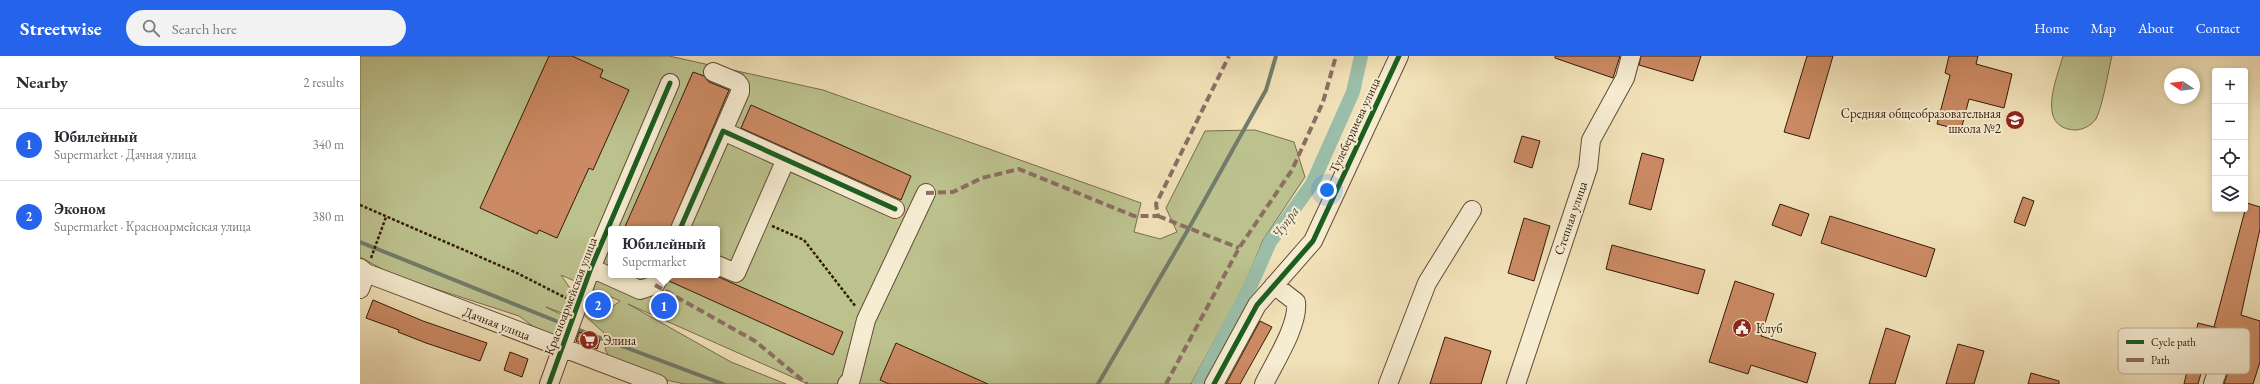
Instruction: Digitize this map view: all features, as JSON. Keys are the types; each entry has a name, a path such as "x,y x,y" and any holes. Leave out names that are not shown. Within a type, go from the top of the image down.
{"street":[{"name":"Тулебердиева улица","path":"1214,384 1257,305 1313,241 1399,56"},
{"name":"Степная улица","path":"1516,384 1588,168 1591,140 1625,78 1631,56"},
{"path":"681,226 740,92 740,86 737,82 713,72"},
{"name":"Красноармейская улица","path":"609,226 670,83"},
{"path":"723,131 895,208"},
{"path":"720,266 736,273 786,159"},
{"path":"847,384 852,380 866,320 926,192"},
{"path":"1388,384 1427,283 1472,210"},
{"name":"Красноармейская улица","path":"549,384 591,268 608,228"},
{"path":"591,268 608,276"},
{"name":"Дачная улица","path":"362,277 562,347 658,384"},
{"path":"613,278 640,290 655,285 658,278"},
{"path":"1264,384 1292,327 1297,310 1296,302 1274,285"},
{"path":"2213,384 2216,374"}],"path":[{"path":"360,205 517,274 578,304"},
{"path":"362,277 386,217"},
{"path":"759,221 804,240 866,320"}],"green space":[{"path":"360,56 669,56 823,90 1141,203 1134,232 1160,239 1177,232 1166,208 1205,131 1255,130 1294,142 1305,177 1263,240 1244,286 1191,384 808,384 628,304 731,362 786,384 685,384 652,377 609,357 605,349 608,341 604,333 583,314 588,308 606,311 620,301 561,275 572,291 562,313 546,307 570,319 557,337 534,327 519,316 393,275 360,257"},
{"path":"2063,56 2112,56 2099,113 2090,125 2081,129 2075,130 2063,127 2055,121 2052,112 2054,89"}],"building":[{"path":"549,56 572,56 603,70 600,77 629,90 593,170 589,168 557,238 539,230 537,234 480,208"},
{"path":"1555,56 1620,56 1613,78 1555,58"},
{"path":"1641,56 1701,56 1693,81 1639,65"},
{"path":"1807,56 1833,56 1809,139 1784,132"},
{"path":"1949,56 1978,56 1976,64 2012,74 2004,108 1969,99 1961,130 1937,124 1950,75 1945,73"},
{"path":"693,72 704,76 709,82 729,90 671,226 625,226"},
{"path":"751,105 911,176 901,200 741,128"},
{"path":"1522,136 1540,141 1532,168 1514,162"},
{"path":"1642,153 1664,159 1651,210 1629,204"},
{"path":"2023,197 2034,201 2025,226 2014,222"},
{"path":"2248,203 2260,207 2260,229 2241,315 2260,321 2260,362 2253,384 2224,384 2228,374 2250,374 2250,328 2214,327 2245,212 2248,212"},
{"path":"1780,204 1809,214 1801,236 1772,225"},
{"path":"1830,216 1935,249 1926,277 1821,243"},
{"path":"1524,218 1550,226 1534,281 1508,273"},
{"path":"1612,245 1705,270 1698,294 1606,269"},
{"path":"670,278 720,278 843,332 833,355 669,281"},
{"name":"Клуб","path":"1735,281 1774,294 1761,336 1816,353 1807,383 1751,365 1748,374 1709,362"},
{"path":"373,300 423,321 487,343 480,361 426,343 398,332 399,330 366,318"},
{"path":"1260,321 1272,327 1240,384 1226,384"},
{"path":"2198,323 2214,327 2214,328 2197,328"},
{"path":"1886,328 1910,336 1895,384 1869,384"},
{"path":"579,332 600,340 597,349 576,341"},
{"path":"1445,337 1491,351 1481,384 1430,384"},
{"path":"896,343 988,384 889,384 880,380"},
{"path":"1958,344 1984,351 1974,384 1946,384"},
{"path":"510,352 528,359 522,377 504,370"},
{"path":"2031,373 2059,381 2059,384 2028,384"},
{"path":"2186,374 2201,374 2198,384 2184,384"}],"waterway":[{"path":"1098,384 1189,228 1266,90 1276,56"},
{"name":"Чупра","path":"1199,384 1251,285 1270,242 1312,184 1353,92 1361,56"},
{"path":"360,242 566,325"},
{"path":"574,328 723,384"}],"marked path":[{"path":"926,193 953,192 982,178 1019,169 1134,216 1158,216 1156,204 1229,56"},
{"path":"1166,384 1239,248 1292,170 1323,102 1336,56"},
{"path":"1158,216 1239,248"},
{"path":"655,285 755,341 807,384"}],"cycle path":[{"path":"1214,384 1257,305 1313,241 1399,56"},
{"path":"609,226 670,83"},
{"path":"681,226 723,131 895,209"},
{"path":"549,384 591,268 608,228"}],"place":[{"name":"Средняя общеобразовательная школа №2","path":"2015,120"},
{"name":"Эконом","path":"598,305"},
{"name":"Юбилейный","path":"664,306"},
{"name":"Клуб","path":"1742,328"},
{"name":"Элина","path":"589,340"}]}
